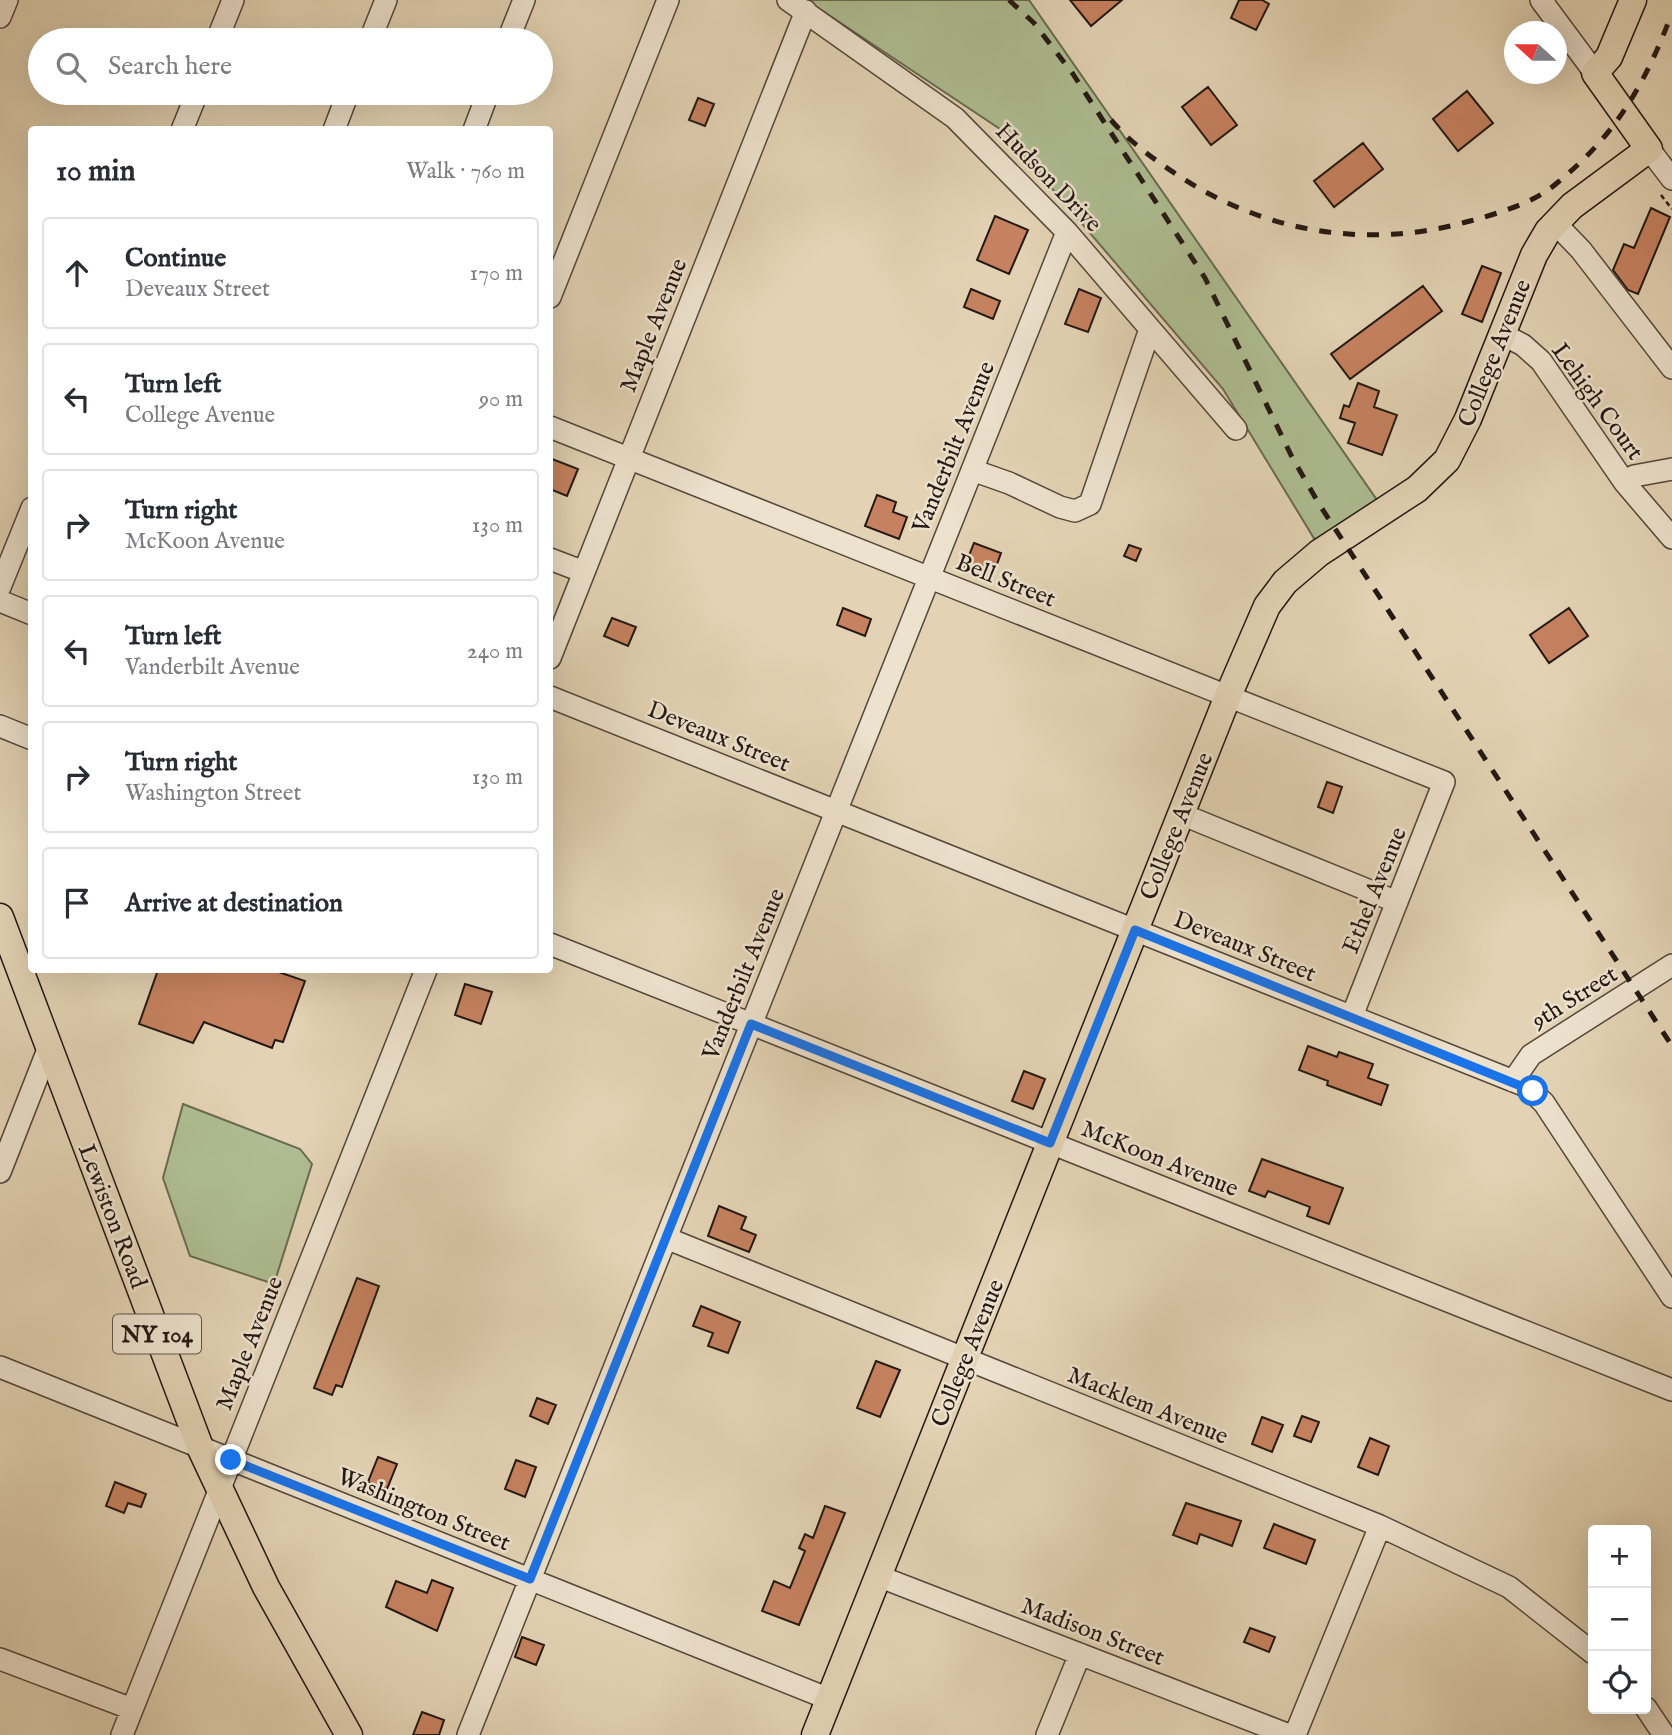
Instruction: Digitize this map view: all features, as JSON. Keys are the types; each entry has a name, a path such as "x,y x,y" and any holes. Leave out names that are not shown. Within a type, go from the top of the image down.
{"main road":[{"path":"1633,0 1609,57 1595,73 1649,149"},
{"name":"College Avenue","path":"815,1735 1228,696 1267,606 1285,582 1319,553 1417,489 1447,460 1464,429 1538,246 1555,223 1649,149"},
{"name":"Lewiston Road","path":"0,918 201,1447 281,1616 349,1735"}],"street":[{"path":"0,17 7,0"},
{"path":"222,28 233,0"},
{"path":"375,28 386,0"},
{"path":"513,28 524,0"},
{"path":"553,289 668,0"},
{"path":"1541,0 1595,73"},
{"name":"Hudson Drive","path":"797,6 954,118 1067,232 1236,429"},
{"name":"Maple Avenue","path":"553,650 629,458 797,6"},
{"path":"184,126 192,105"},
{"path":"336,126 343,105"},
{"path":"476,126 483,105"},
{"path":"1649,149 1672,179"},
{"path":"1555,223 1581,250 1672,368"},
{"name":"Vanderbilt Avenue","path":"468,1735 1067,232"},
{"path":"972,470 1009,483 1060,507 1075,511 1090,504 1150,329"},
{"name":"Lehigh Court","path":"1502,334 1523,345 1541,361 1625,483 1672,538"},
{"name":"Bell Street","path":"553,427 1444,782"},
{"path":"1625,483 1634,476 1672,469"},
{"path":"0,587 28,518"},
{"path":"553,560 584,572"},
{"path":"0,601 28,612"},
{"name":"Deveaux Street","path":"553,698 1513,1081 1539,1096 1672,1297"},
{"path":"0,726 28,737"},
{"name":"Ethel Avenue","path":"1352,1016 1444,782"},
{"path":"1181,814 1397,902"},
{"name":"McKoon Avenue","path":"553,945 1672,1390"},
{"name":"9th Street","path":"1513,1081 1531,1055 1672,965"},
{"name":"Maple Avenue","path":"122,1735 425,973"},
{"path":"0,1172 50,1047"},
{"name":"Macklem Avenue","path":"666,1238 1380,1526 1509,1587 1590,1651"},
{"name":"Washington Street","path":"0,1367 829,1699"},
{"path":"1295,1735 1380,1526"},
{"name":"Madison Street","path":"878,1576 1289,1735"},
{"path":"1047,1735 1080,1654"},
{"path":"0,1659 132,1709"},
{"path":"1650,1714 1664,1735"}],"green space":[{"path":"806,0 1029,0 1377,500 1315,540 1223,389 1003,131"},
{"path":"183,1104 300,1149 312,1164 274,1284 190,1256 163,1178"}],"building":[{"path":"1070,0 1122,0 1091,26"},
{"path":"1239,0 1262,0 1269,4 1256,30 1231,18"},
{"path":"1208,87 1237,125 1211,145 1182,107"},
{"path":"1467,91 1493,123 1458,151 1433,119"},
{"path":"698,98 714,104 705,126 689,120"},
{"path":"1363,143 1383,169 1334,207 1314,181"},
{"path":"1651,208 1670,217 1638,294 1628,290 1613,270 1624,244 1634,248"},
{"path":"995,216 1028,230 1009,274 977,260"},
{"path":"1482,266 1501,273 1482,322 1462,314"},
{"path":"1423,286 1442,311 1350,379 1331,354"},
{"path":"971,289 1000,301 993,319 964,307"},
{"path":"1079,289 1101,298 1088,332 1065,324"},
{"path":"1358,383 1379,391 1374,407 1397,415 1382,455 1348,443 1355,423 1340,418 1344,405 1349,407"},
{"path":"553,459 578,469 567,496 553,490"},
{"path":"877,495 896,502 893,512 907,517 899,539 865,526"},
{"path":"974,543 1001,553 992,578 964,568"},
{"path":"1129,545 1141,549 1136,561 1124,556"},
{"path":"843,608 871,619 865,636 837,625"},
{"path":"1569,608 1588,636 1549,663 1530,635"},
{"path":"612,618 636,627 628,646 604,636"},
{"path":"1327,782 1342,787 1333,813 1318,807"},
{"path":"157,973 282,973 305,981 283,1042 275,1040 272,1048 204,1022 193,1043 139,1024"},
{"path":"465,984 492,992 481,1024 455,1015"},
{"path":"1308,1046 1337,1057 1339,1052 1373,1064 1368,1078 1388,1085 1381,1105 1327,1085 1328,1081 1299,1070"},
{"path":"1024,1071 1045,1079 1033,1109 1012,1101"},
{"path":"1262,1159 1343,1188 1329,1224 1307,1216 1310,1207 1268,1191 1265,1197 1249,1191"},
{"path":"719,1206 746,1217 741,1229 756,1235 749,1252 708,1236"},
{"path":"357,1278 379,1286 342,1387 336,1385 332,1395 314,1388"},
{"path":"701,1306 740,1322 728,1353 708,1346 713,1333 693,1326"},
{"path":"876,1361 900,1370 880,1417 857,1408"},
{"path":"537,1398 556,1405 548,1424 530,1416"},
{"path":"1302,1416 1319,1422 1311,1442 1294,1436"},
{"path":"1262,1417 1283,1425 1272,1452 1252,1444"},
{"path":"1370,1438 1389,1446 1378,1475 1358,1467"},
{"path":"378,1457 397,1464 387,1489 368,1482"},
{"path":"516,1460 536,1467 525,1497 505,1489"},
{"path":"115,1482 146,1494 141,1507 128,1503 124,1513 106,1506"},
{"path":"1186,1503 1241,1521 1232,1546 1200,1534 1197,1544 1173,1535"},
{"path":"825,1506 845,1513 799,1625 762,1611 774,1581 790,1588 805,1551 799,1548 805,1534 813,1538"},
{"path":"1274,1524 1315,1540 1306,1564 1264,1548"},
{"path":"432,1580 453,1588 437,1631 386,1607 396,1581 427,1593"},
{"path":"1250,1628 1275,1637 1269,1652 1244,1642"},
{"path":"522,1637 544,1645 536,1665 515,1657"},
{"path":"422,1712 444,1720 439,1735 413,1735"}],"railway":[{"path":"1009,0 1034,23 1073,74 1205,278 1292,457 1319,504 1672,1046"},
{"path":"1111,120 1141,149 1176,174 1245,210 1281,222 1355,234 1432,230 1481,218 1527,202 1548,190 1578,165 1613,126 1640,85 1672,13"}],"route":[{"path":"231,1460 530,1579 751,1024 1050,1143 1135,930 1533,1091"}]}
